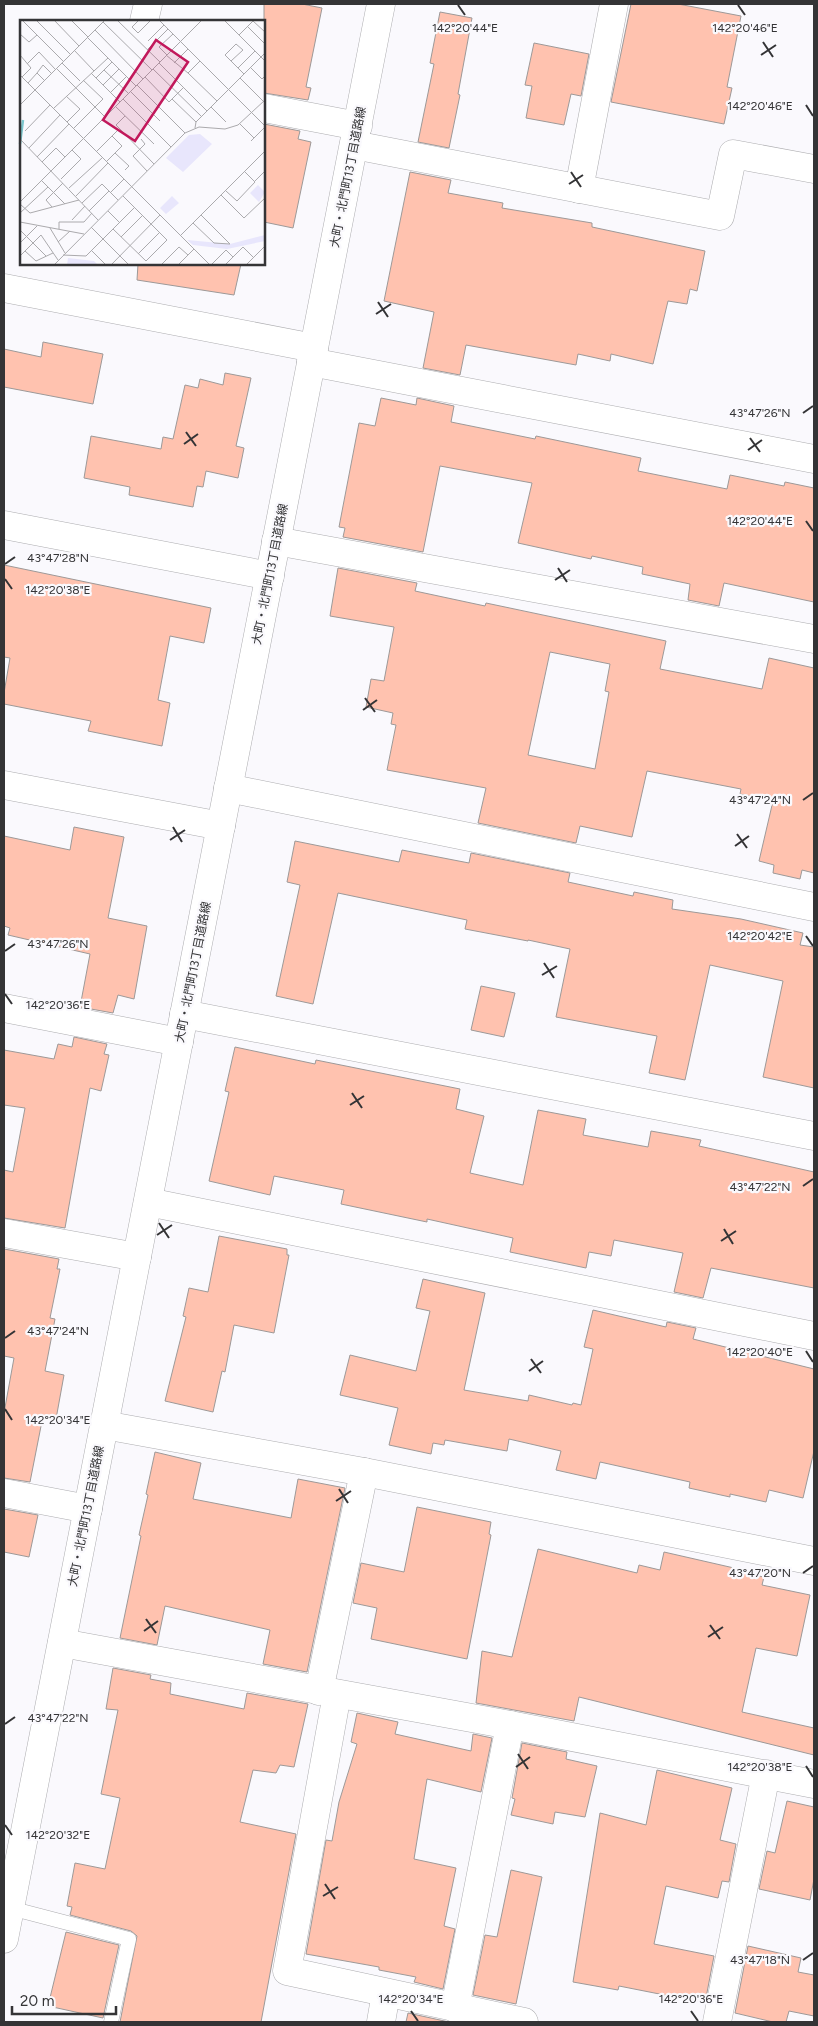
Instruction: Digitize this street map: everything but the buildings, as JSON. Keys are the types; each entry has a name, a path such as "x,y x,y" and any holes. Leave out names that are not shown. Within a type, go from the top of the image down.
{"street":[{"path":"144,20 148,4"},
{"name":"大町・北門町13丁目道路線","path":"4,1939 382,4"},
{"path":"579,189 614,4"},
{"path":"265,108 356,136 579,189 720,216 733,154 814,169"},
{"path":"4,288 313,355 814,459"},
{"path":"4,526 270,576"},
{"path":"276,541 814,639"},
{"path":"4,784 221,826"},
{"path":"228,788 814,907"},
{"path":"4,1008 179,1042"},
{"path":"184,1014 814,1136"},
{"path":"148,1202 814,1336"},
{"path":"4,1233 137,1257"},
{"path":"104,1425 364,1472 814,1561"},
{"path":"364,1472 328,1692 287,1971 524,2022"},
{"path":"4,1493 88,1509"},
{"path":"62,1643 510,1725 814,1784"},
{"path":"455,2008 510,1725"},
{"path":"717,2022 766,1774"},
{"path":"381,2022 386,1993"}],"lane":[{"path":"10,1908 129,1939 111,2022"}]}
